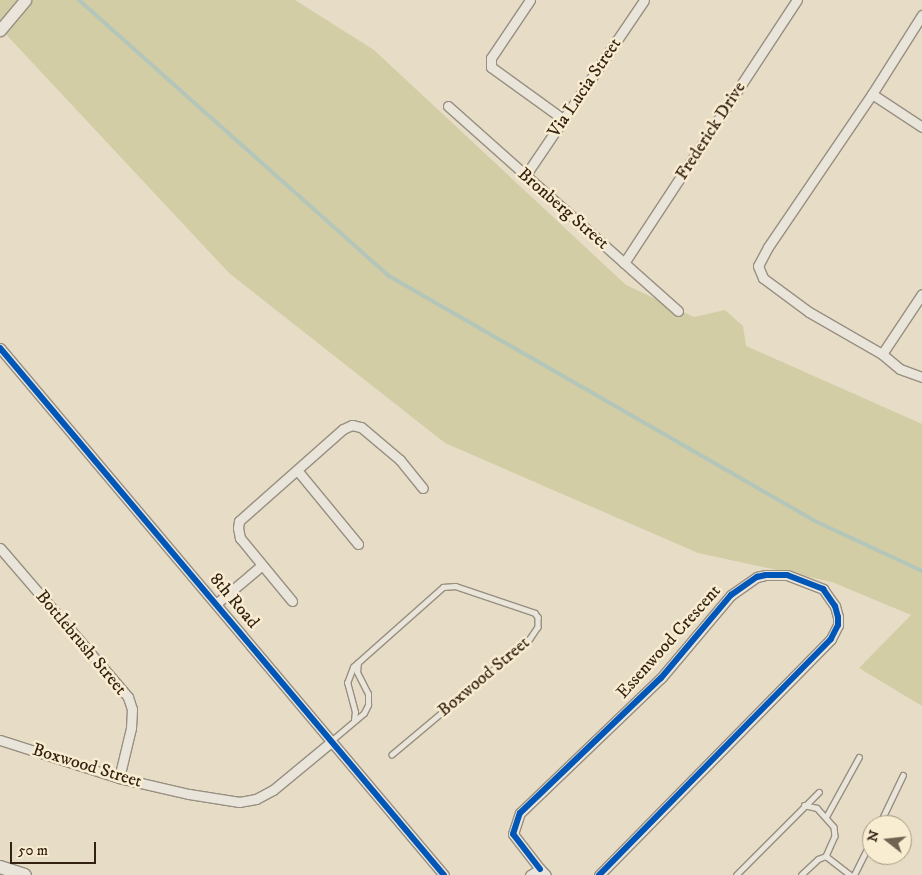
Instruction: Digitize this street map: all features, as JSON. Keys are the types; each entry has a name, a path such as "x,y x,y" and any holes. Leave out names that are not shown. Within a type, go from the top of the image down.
{"main road":[{"path":"0,867 26,875"}],"street":[{"path":"0,30 25,0"},
{"path":"530,0 491,58 491,67 563,119"},
{"name":"Via Lucia Street","path":"526,176 644,0"},
{"name":"Frederick Drive","path":"624,263 797,0"},
{"path":"922,14 872,94 768,247 760,260 758,270 763,278 809,312 882,354 900,369 922,377"},
{"path":"872,94 922,127"},
{"name":"Bronberg Street","path":"448,106 678,312"},
{"path":"882,354 922,294"},
{"name":"8th Road","path":"0,348 217,603 330,742 444,875"},
{"path":"292,601 238,534 240,521 343,429 356,425 400,460 423,488"},
{"path":"297,470 358,544"},
{"name":"Bottlebrush Street","path":"0,548 128,697 132,709 131,728 119,778"},
{"path":"217,603 262,566"},
{"name":"Essenwood Crescent","path":"530,875 543,872 513,834 520,813 661,678 731,595 757,577 766,575 787,575 823,589 835,606 838,617 838,625 831,639 599,875"},
{"name":"Boxwood Street","path":"0,740 119,778 189,794 239,802 250,801 273,790 330,742"}],"lane":[{"name":"Boxwood Street","path":"354,720 355,712 347,677 358,662 440,590 448,586 455,586 535,613 538,617 538,627 530,639 392,755"},
{"name":"Boxwood Street","path":"330,742 364,713 369,699 357,672 358,662"},
{"path":"826,817 859,757"},
{"path":"884,815 903,775"},
{"path":"736,875 819,792"},
{"path":"801,875 818,859 826,856 835,831 826,817 813,806 804,805"},
{"path":"826,856 850,875"},
{"path":"854,875 862,859"}],"shaded area":[{"path":"0,0 295,0 374,50 626,285 694,317 725,310 743,326 746,346 922,424 922,706 859,668 911,615 832,582 698,553 445,443 229,273 0,28"}],"waterway":[{"path":"79,0 389,276 817,522 922,571"}],"cycle path":[{"path":"0,348 444,875"},
{"path":"540,869 513,834 520,813 661,678 731,595 757,577 766,575 787,575 823,589 835,606 838,617 838,625 831,639 599,875"}]}
